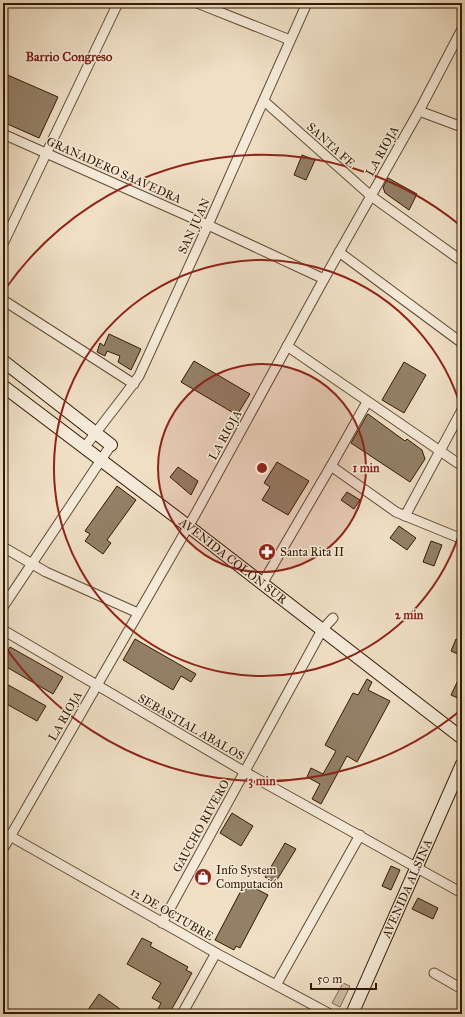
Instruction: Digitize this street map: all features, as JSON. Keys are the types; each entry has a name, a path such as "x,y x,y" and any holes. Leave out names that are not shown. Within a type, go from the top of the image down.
{"main road":[{"path":"3,361 111,445"},
{"name":"AVENIDA COLÓN SUR","path":"3,386 188,526 462,738"},
{"name":"AVENIDA ALSINA","path":"352,1014 462,764"}],"street":[{"path":"3,244 118,3"},
{"path":"197,3 290,40"},
{"name":"SAN JUAN","path":"84,448 139,376 307,3"},
{"name":"LA RIOJA","path":"3,849 6,834 97,686 188,526 462,29"},
{"name":"SANTA FE","path":"264,101 371,196 462,260"},
{"path":"418,111 462,127"},
{"name":"GRANADERO SAAVEDRA","path":"3,134 208,225 324,279"},
{"path":"340,252 462,342"},
{"path":"3,300 134,384"},
{"path":"287,346 462,466"},
{"path":"262,584 367,402"},
{"path":"405,516 462,410"},
{"path":"3,607 111,445"},
{"path":"331,466 388,506 405,516 462,539"},
{"path":"3,547 46,572 138,613"},
{"name":"GAUCHO RIVERO","path":"162,923 322,630 334,618"},
{"name":"SEBASTIAL ABALOS","path":"3,630 245,772 462,893"},
{"name":"12 DE OCTUBRE","path":"6,834 162,923 330,1014"},
{"path":"276,985 360,835"},
{"path":"182,1014 216,953"},
{"path":"434,973 462,989"}],"shaded area":[{"path":"343,983 350,986 340,1007 332,1003"}],"building":[{"path":"3,73 58,97 39,138 3,122"},
{"path":"302,155 315,160 306,180 294,175"},
{"path":"388,178 417,194 409,210 385,193 383,187"},
{"path":"109,334 141,349 131,370 118,362 120,356 107,351 105,356 97,352 100,343 104,346"},
{"path":"194,361 250,394 237,415 181,382"},
{"path":"404,362 426,375 404,413 382,400"},
{"path":"368,414 405,441 407,439 422,450 425,459 410,482 351,443"},
{"path":"277,462 309,481 288,515 262,500 270,487 264,483"},
{"path":"178,467 198,481 191,495 170,477"},
{"path":"117,486 136,500 107,540 111,543 103,554 85,541 90,534 85,531"},
{"path":"347,492 360,500 354,509 341,500"},
{"path":"399,526 416,538 407,550 390,538"},
{"path":"431,541 442,545 434,566 423,562"},
{"path":"135,639 196,674 191,682 181,676 173,690 123,660"},
{"path":"456,639 462,642 462,656 451,651"},
{"path":"10,647 63,677 53,694 3,665 3,659"},
{"path":"462,672 462,700 451,695"},
{"path":"367,679 372,682 368,690 390,701 357,762 347,756 321,804 312,799 320,784 307,777 311,768 323,774 336,751 325,745 353,693 358,695"},
{"path":"3,682 46,706 37,721 3,702"},
{"path":"232,813 253,826 241,846 220,833"},
{"path":"285,843 296,849 275,883 265,877"},
{"path":"391,866 400,870 391,890 382,886"},
{"path":"245,883 268,895 240,948 236,946 234,950 215,940"},
{"path":"418,898 438,908 433,919 412,909"},
{"path":"142,938 152,943 150,946 188,967 186,970 192,973 169,1014 158,1009 161,1003 152,998 161,983 127,964"},
{"path":"99,994 127,1014 85,1014"}],"place":[{"name":"Santa Rita II","path":"267,552"},
{"name":"Info System Computación","path":"203,877"}],"district":[{"name":"Barrio Congreso","path":"69,56"}]}
